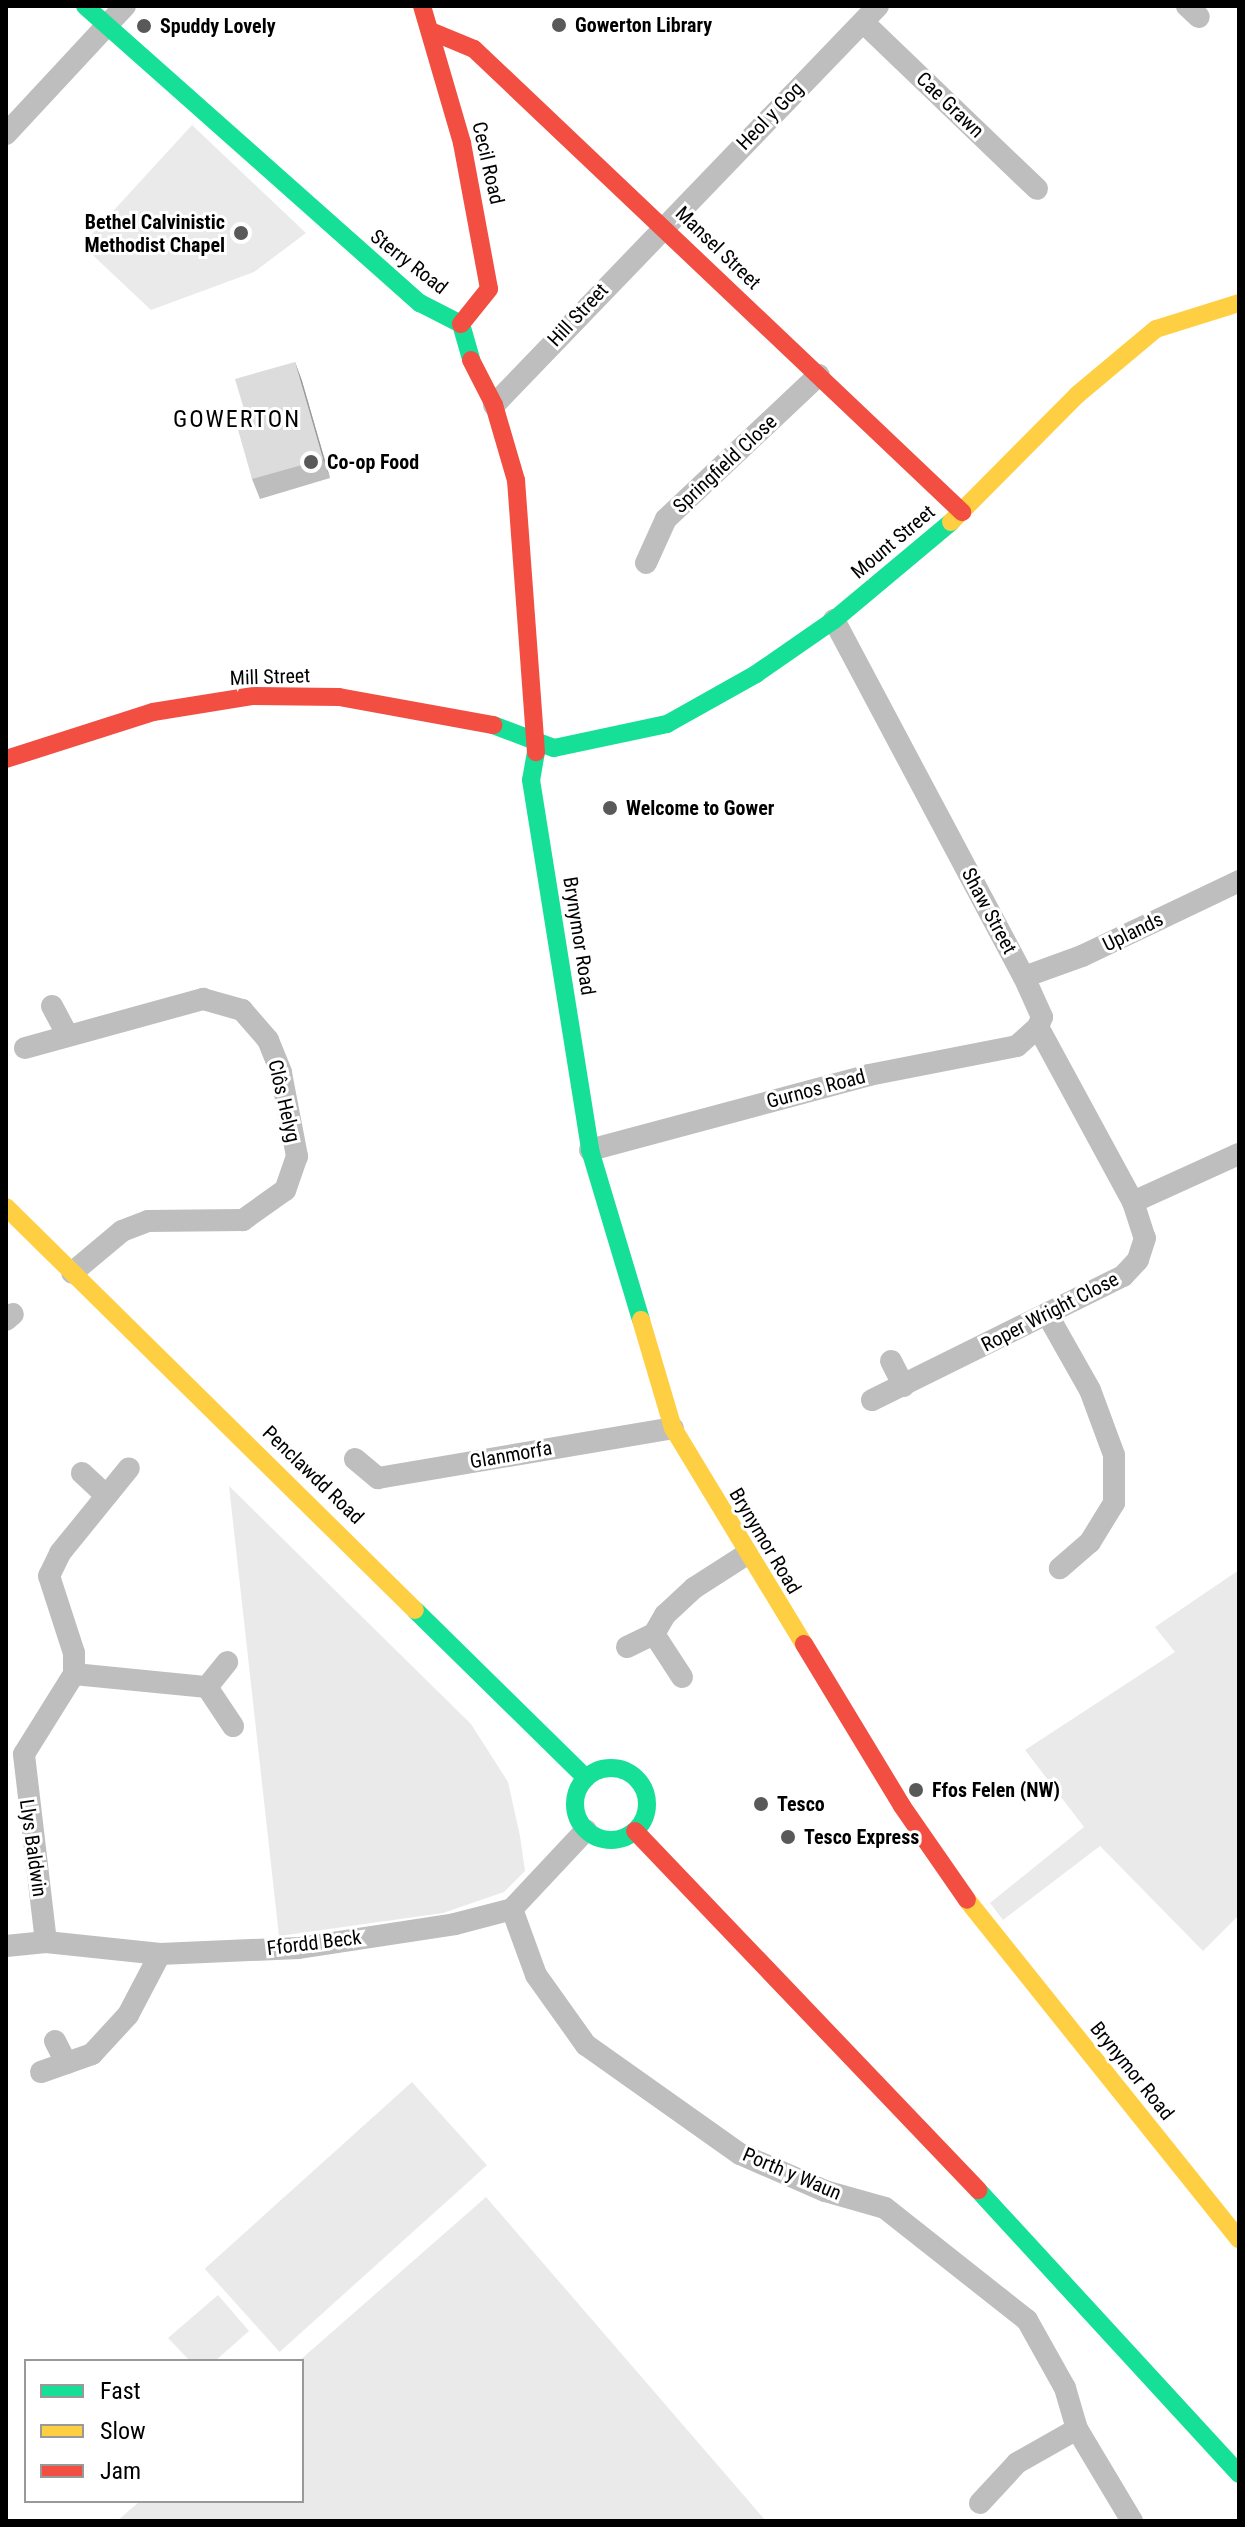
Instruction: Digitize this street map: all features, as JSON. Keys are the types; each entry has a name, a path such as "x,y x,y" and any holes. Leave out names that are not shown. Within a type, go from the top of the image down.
{"street":[{"name":"Sterry Road","path":"85,6 386,275 420,303 461,324"},
{"path":"6,134 125,6"},
{"name":"Cecil Road","path":"422,6 433,32 482,230 489,289 461,324"},
{"name":"Cae Grawn","path":"870,14 1037,189"},
{"name":"Heol y Gog","path":"663,226 870,14"},
{"name":"Mansel Street","path":"433,32 474,49 962,512"},
{"name":"Hill Street","path":"494,405 663,226"},
{"name":"Mount Street","path":"537,744 554,748 667,724 756,674 834,620 962,512 1077,395 1156,329 1239,303"},
{"path":"461,324 469,357 494,405 516,480 537,744"},
{"name":"Springfield Close","path":"646,563 666,519 819,375"},
{"name":"Shaw Street","path":"834,620 1024,977 1042,1017 1038,1027 1133,1202"},
{"name":"Mill Street","path":"6,759 153,712 252,696 339,697 508,728 537,744"},
{"name":"Brynymor Road","path":"537,744 531,780 590,1150 673,1428 902,1806 973,1909 1239,2239"},
{"name":"Uplands","path":"1024,977 1082,956 1239,881"},
{"name":"Clôs Helyg","path":"25,1048 203,999 242,1010 268,1040 281,1073 297,1156 285,1190 243,1220 148,1221 122,1231 72,1273"},
{"path":"52,1006 67,1034"},
{"name":"Gurnos Road","path":"590,1150 869,1075 1017,1046 1038,1027"},
{"path":"1133,1202 1239,1154"},
{"name":"Roper Wright Close","path":"872,1400 1123,1276 1138,1260 1145,1238 1133,1202"},
{"name":"Penclawdd Road","path":"6,1207 586,1778"},
{"path":"1047,1314 1090,1390 1114,1455 1114,1503 1090,1542 1060,1568"},
{"path":"891,1361 904,1386"},
{"name":"Glanmorfa","path":"355,1459 378,1478 673,1428"},
{"path":"129,1468 60,1553 49,1576 74,1653 74,1674 207,1687"},
{"path":"82,1473 106,1495"},
{"path":"627,1647 654,1634 665,1615 694,1588 747,1554"},
{"path":"654,1634 682,1677"},
{"path":"207,1687 227,1662"},
{"name":"Llys Baldwin","path":"46,1942 15,1753 74,1674"},
{"path":"207,1687 233,1726"},
{"path":"605,1768 636,1779 647,1799 635,1831 616,1840 586,1830 575,1810 586,1778 605,1768"},
{"path":"512,1909 586,1830"},
{"path":"635,1831 1239,2474"},
{"name":"Ffordd Beck","path":"6,1946 46,1942 160,1954 299,1948 455,1924 512,1909"},
{"name":"Porth y Waun","path":"512,1909 536,1975 586,2045 740,2154 825,2191 885,2208 1027,2320 1065,2388 1077,2429 1132,2521"},
{"path":"41,2072 92,2054 128,2015 160,1954"},
{"path":"55,2041 66,2063"},
{"path":"980,2503 1017,2463 1077,2429"}],"shaded area":[{"path":"192,125 306,233 254,272 151,310 82,245"},
{"path":"229,1486 471,1724 508,1782 520,1836 525,1871 504,1892 443,1913 279,1936"},
{"path":"1239,1570 1239,1915 1203,1951 1100,1846 1003,1920 990,1903 1084,1827 1025,1750 1175,1652 1155,1627"},
{"path":"412,2082 487,2165 280,2352 205,2269"},
{"path":"486,2197 766,2521 117,2521 138,2503 304,2503 304,2359 301,2359"},
{"path":"218,2295 249,2331 217,2359 188,2359 168,2338"}],"building":[{"path":"295,362 323,459 252,479 235,419 246,416 235,379"}],"traffic: fast":[{"path":"85,6 420,303 461,324 471,360"},
{"path":"493,725 554,748 667,724 756,674 834,620 951,522"},
{"path":"536,752 531,780 590,1150 641,1320"},
{"path":"415,1610 586,1778"},
{"path":"611,1768 631,1774 641,1784 647,1804 641,1824 631,1834 611,1840 591,1834 581,1824 575,1804 581,1784 591,1774 611,1768"},
{"path":"978,2190 1239,2474"}],"traffic: slow":[{"path":"951,522 1077,395 1156,329 1239,303"},
{"path":"6,1207 415,1610"},
{"path":"641,1320 673,1428 804,1644"},
{"path":"967,1900 1239,2239"}],"traffic: jam":[{"path":"422,6 462,143 489,289 461,324"},
{"path":"433,32 474,49 962,512"},
{"path":"471,360 494,405 516,480 536,752"},
{"path":"6,759 153,712 252,696 339,697 493,725"},
{"path":"804,1644 902,1806 967,1900"},
{"path":"635,1831 978,2190"}],"place":[{"name":"Gowerton Library","path":"559,25"},
{"name":"Spuddy Lovely","path":"144,26"},
{"name":"Bethel Calvinistic Methodist Chapel","path":"241,233"},
{"name":"Co-op Food","path":"311,462"},
{"name":"Welcome to Gower","path":"610,808"},
{"name":"Ffos Felen (NW)","path":"916,1790"},
{"name":"Tesco","path":"761,1804"},
{"name":"Tesco Express","path":"788,1837"}],"district":[{"name":"GOWERTON","path":"237,420"}]}
